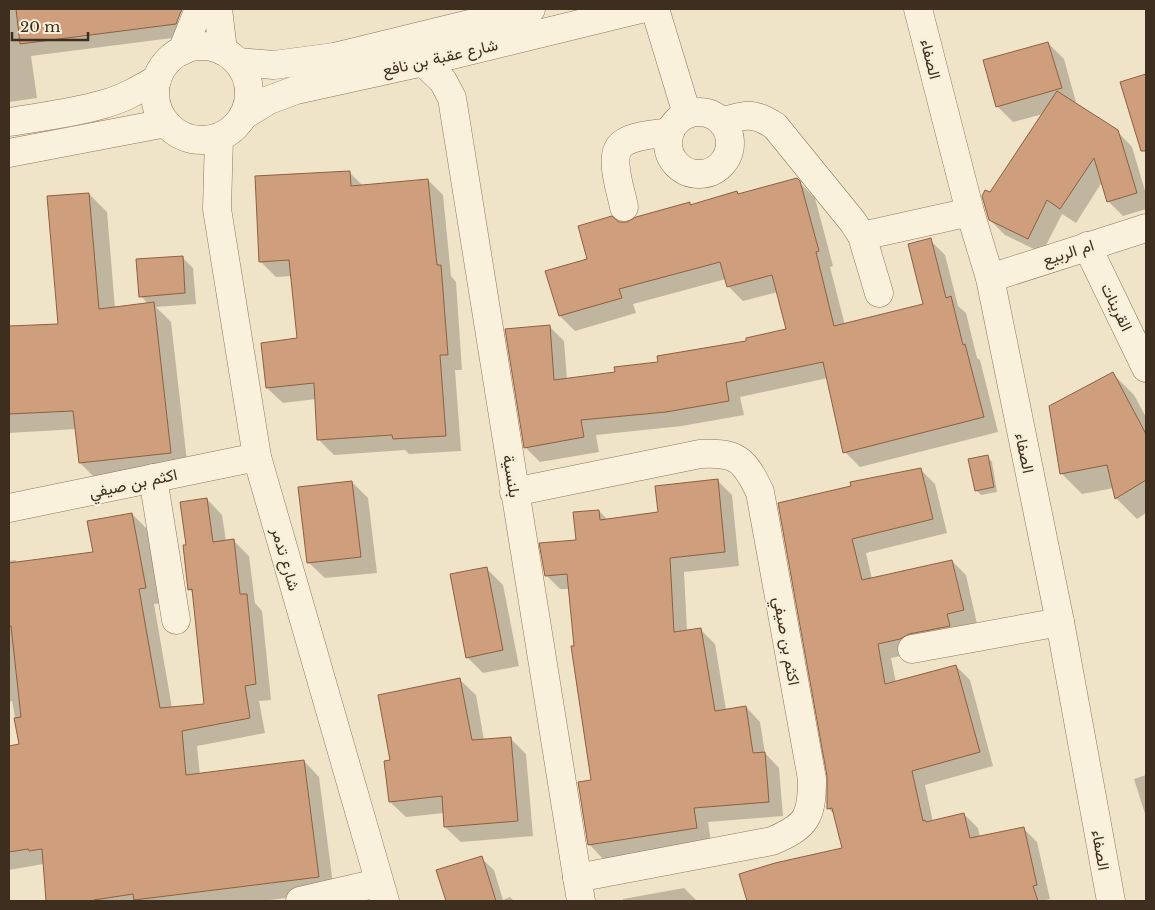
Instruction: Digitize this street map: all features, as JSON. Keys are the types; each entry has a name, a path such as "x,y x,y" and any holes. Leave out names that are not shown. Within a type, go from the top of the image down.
{"street":[{"path":"182,51 199,9"},
{"path":"218,9 230,57"},
{"name":"شارع عقبة بن نافع","path":"230,57 274,65 334,57 531,9"},
{"name":"شارع عقبة بن نافع","path":"243,116 269,100 296,90 422,62 641,9"},
{"path":"624,207 614,159 618,149 625,142 679,123 702,112 710,114 727,128 730,136 729,153 720,167 705,174 689,173 676,163 668,148 679,123 655,9"},
{"name":"الصفاء","path":"918,9 970,212 990,278 1060,622 1111,901"},
{"path":"203,46 230,57 245,74 249,88 248,102 243,116 237,125 229,132 209,140 190,139 177,133 166,123 158,110 155,95 157,80 166,62 182,51 192,47 203,46"},
{"name":"بلنسية","path":"422,62 443,81 452,98 579,890"},
{"path":"9,122 62,114 106,104 157,80"},
{"path":"722,122 742,115 754,115 765,119 775,126 854,222 862,236 879,293"},
{"path":"9,153 166,123"},
{"name":"شارع تدمر","path":"219,137 217,209 256,457 381,892"},
{"name":"شارع تدمر","path":"190,139 217,209"},
{"path":"862,236 970,212"},
{"name":"ام الربيع","path":"990,278 1146,228"},
{"name":"القرينات","path":"1088,246 1146,368"},
{"name":"اكثم بن صيفي","path":"514,492 700,454 719,453 737,458 750,472 760,492 812,779 812,800 806,818 793,832 772,841 579,890"},
{"name":"اكثم بن صيفي","path":"9,508 256,457"},
{"path":"153,478 176,620"},
{"path":"912,649 1060,622"},
{"path":"300,901 381,892"}],"building":[{"path":"16,9 182,9 176,24 20,44"},
{"path":"1048,42 1062,88 996,107 983,60"},
{"path":"1146,74 1146,151 1141,151 1120,82"},
{"path":"1057,91 1118,130 1137,193 1107,202 1094,158 1060,209 1047,200 1028,239 989,220 982,196 985,190 990,192"},
{"path":"350,171 351,186 428,179 437,265 441,265 448,355 440,355 446,436 393,439 392,435 317,440 314,383 266,388 261,343 297,338 289,260 259,262 255,176"},
{"path":"797,178 800,181 819,251 816,252 834,326 923,304 908,244 931,238 946,298 951,296 984,417 843,453 823,362 726,382 729,401 666,412 581,420 584,437 524,448 505,329 550,325 554,380 615,372 614,367 658,362 657,356 746,341 746,338 786,329 772,275 727,287 720,262 619,289 622,298 559,316 545,271 587,259 578,226 612,216 619,222 627,222 636,217 690,202 690,205 737,191 738,194"},
{"path":"89,193 99,309 154,302 171,453 79,463 73,411 9,414 9,326 58,324 47,196"},
{"path":"183,256 185,293 139,297 136,259"},
{"path":"1113,372 1146,434 1146,480 1115,499 1107,465 1060,474 1049,406"},
{"path":"988,455 994,487 975,491 968,459"},
{"path":"921,468 933,519 852,539 862,580 952,560 964,610 947,614 950,626 909,634 900,639 878,644 885,684 956,665 980,752 912,771 923,821 925,820 926,822 964,813 970,838 1024,827 1037,885 1033,886 1038,901 747,901 739,874 775,863 842,848 832,808 827,809 827,776 778,503 851,486 850,482"},
{"path":"718,479 725,552 670,558 674,632 701,628 715,711 746,706 753,753 765,752 769,802 694,808 697,828 588,845 578,782 591,780 571,646 574,646 567,574 545,576 539,543 576,540 573,512 599,510 600,520 658,512 655,486"},
{"path":"352,481 361,557 307,563 298,487"},
{"path":"207,498 213,542 234,539 240,594 247,594 256,684 245,686 250,718 182,731 186,775 304,760 319,877 134,900 133,894 94,901 46,901 42,849 9,852 9,746 19,744 14,718 21,717 11,626 9,626 9,563 93,552 87,521 132,513 146,588 139,589 160,708 204,704 192,589 188,590 183,545 186,545 180,502"},
{"path":"487,567 503,650 466,658 450,574"},
{"path":"460,678 472,740 511,737 518,821 444,827 442,796 389,802 384,761 390,760 378,695"},
{"path":"482,856 496,901 446,901 436,870"}]}
